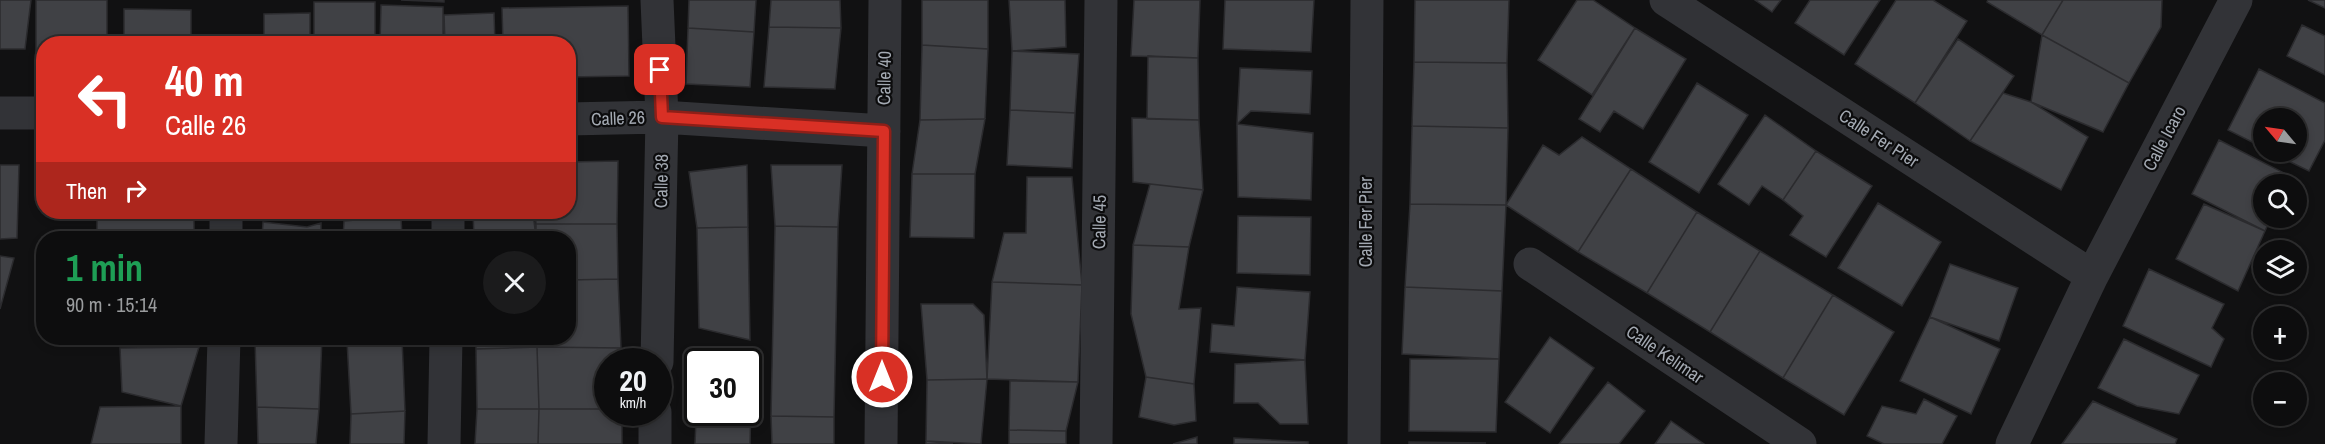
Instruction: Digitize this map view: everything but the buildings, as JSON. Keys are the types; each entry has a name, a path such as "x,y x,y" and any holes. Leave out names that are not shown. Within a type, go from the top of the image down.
{"street":[{"name":"Calle 38","path":"657,0 662,117 657,348"},
{"name":"Calle 40","path":"881,444 885,0"},
{"name":"Calle 45","path":"1096,444 1101,0"},
{"name":"Calle Fer Pier","path":"1364,444 1367,0"},
{"name":"Calle Fer Pier","path":"1666,0 2092,276"},
{"name":"Calle Icaro","path":"2012,444 2092,276 2233,1"},
{"path":"0,113 36,114"},
{"name":"Calle 26","path":"576,120 662,117 884,131"},
{"name":"Calle Kelimar","path":"1530,264 1800,444"},
{"path":"221,444 224,345"},
{"path":"444,444 446,345"},
{"path":"655,426 655,444"}],"route":[{"path":"660,70 662,117 884,131 882,377"}]}
